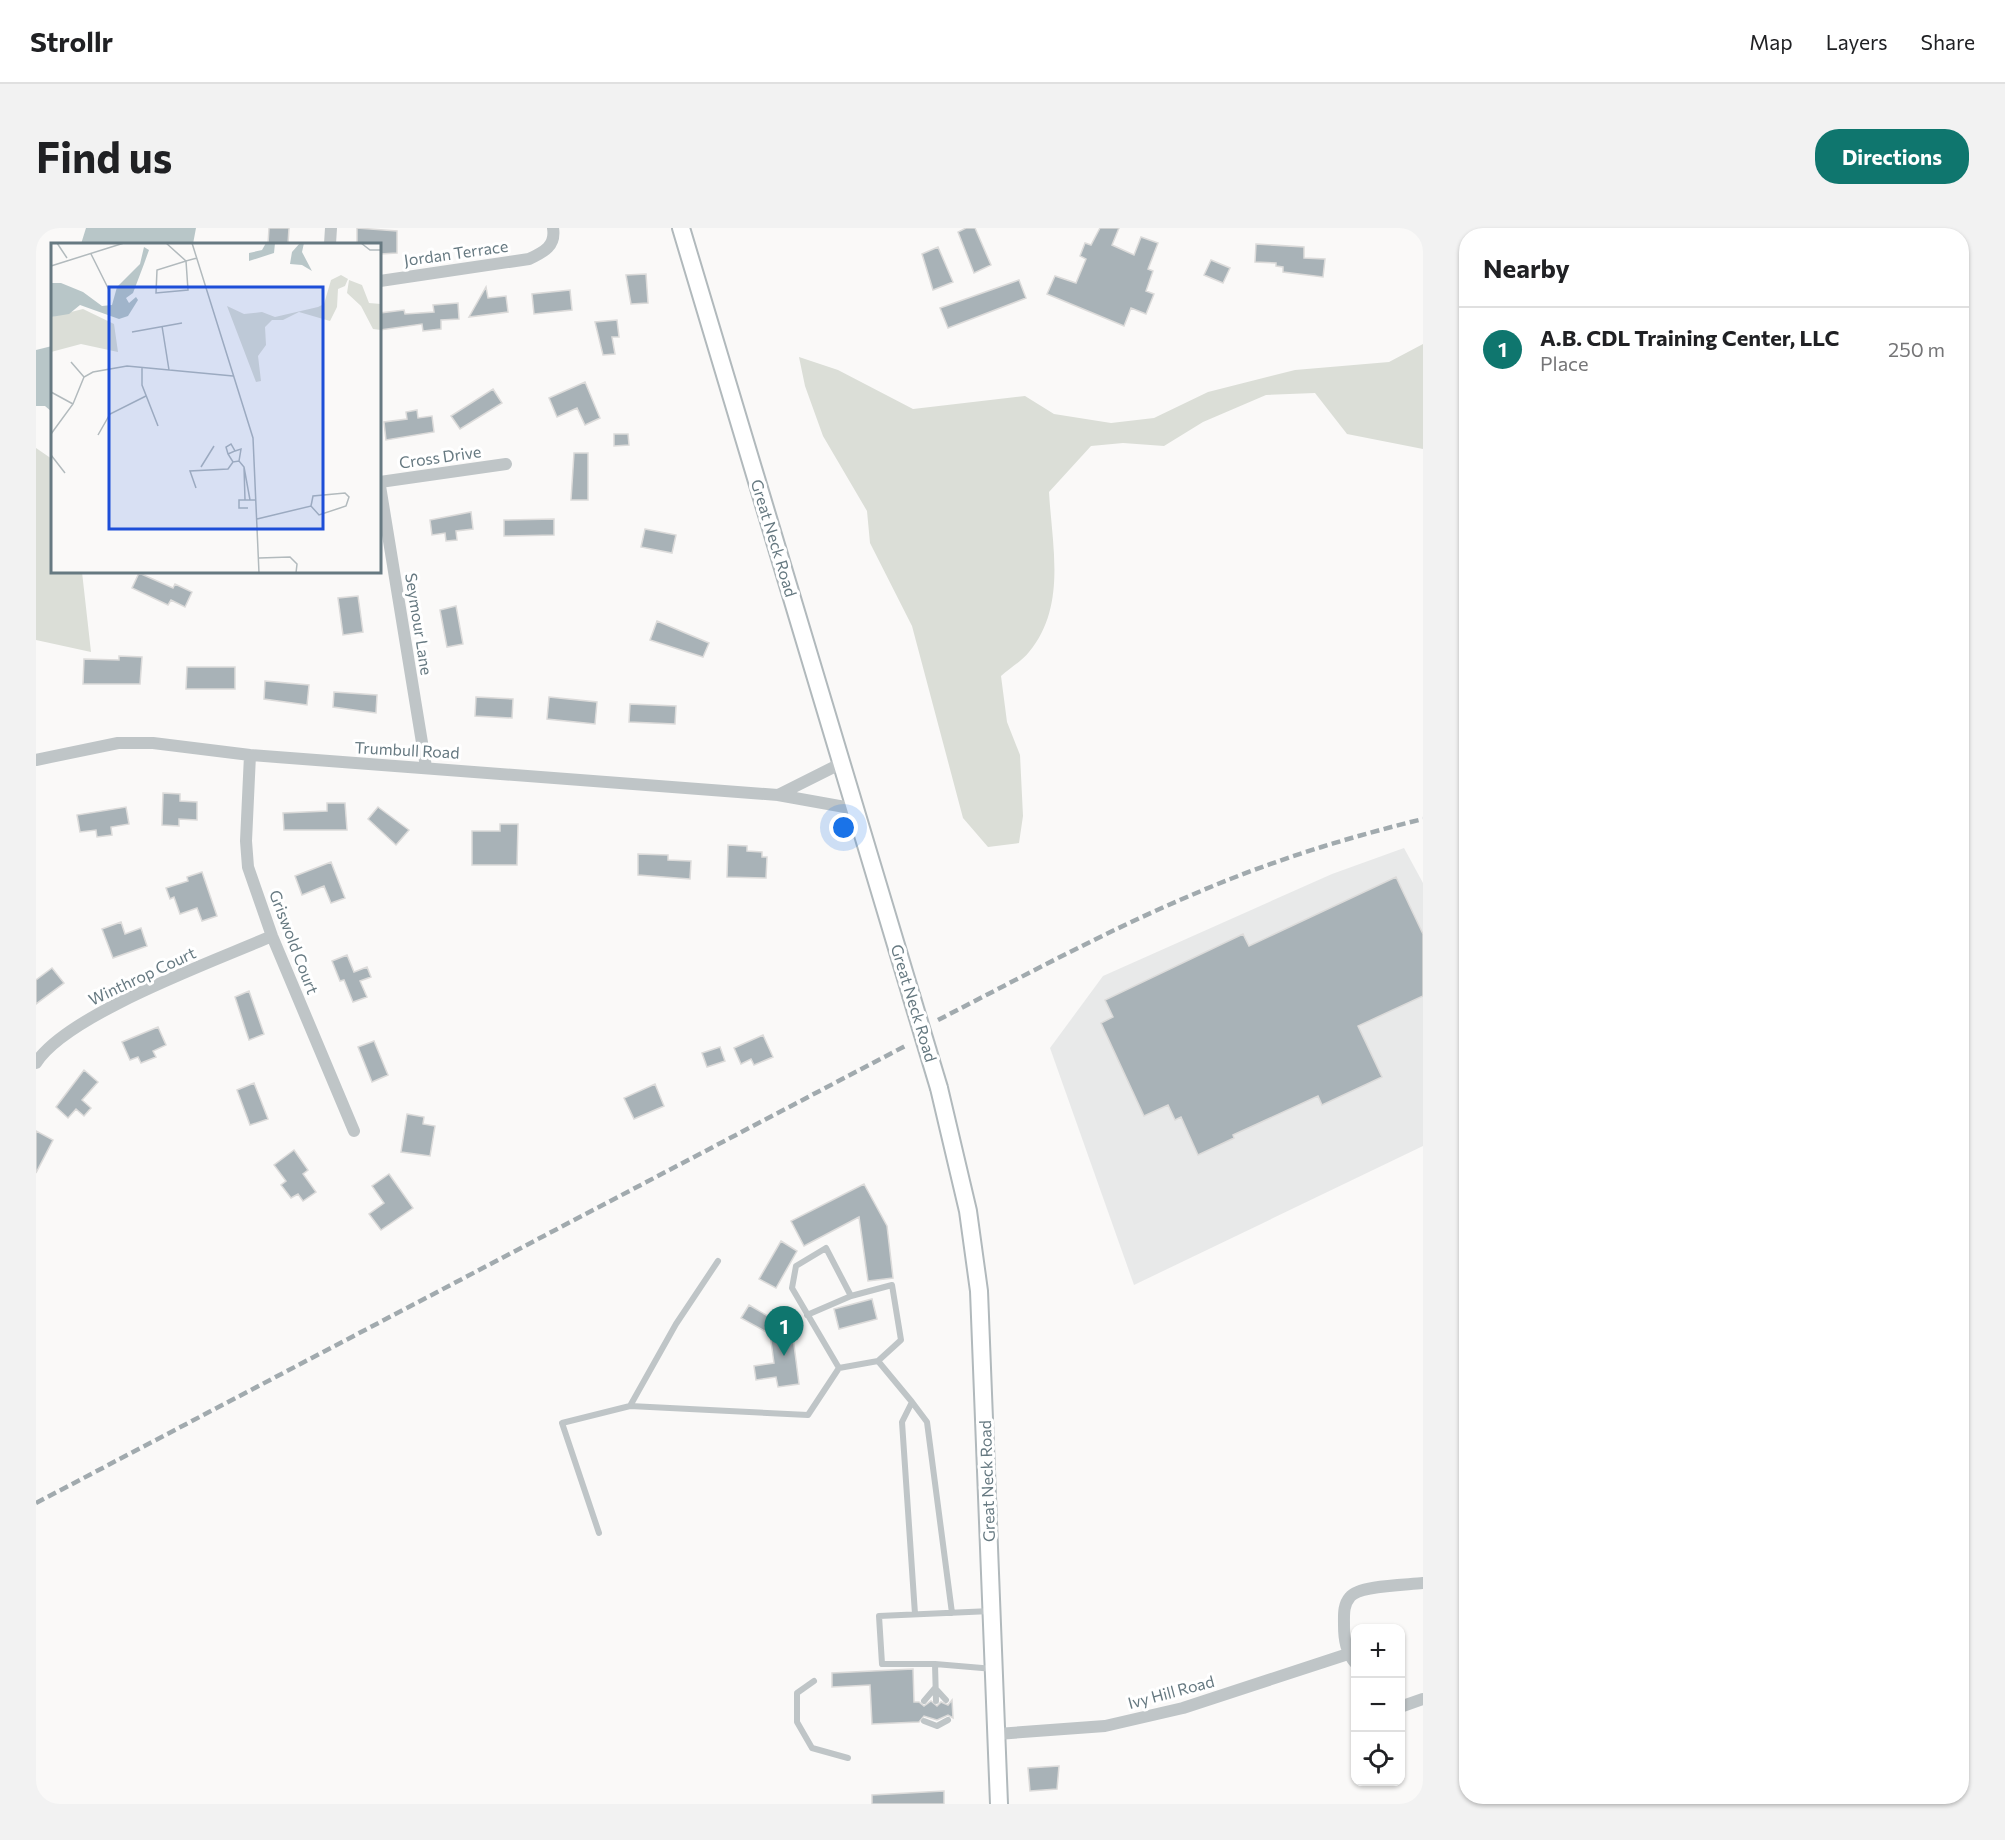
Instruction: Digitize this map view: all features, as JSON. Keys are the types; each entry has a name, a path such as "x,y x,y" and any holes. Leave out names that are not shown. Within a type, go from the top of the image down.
{"main road":[{"name":"Great Neck Road","path":"681,228 939,1088 968,1211 979,1292 999,1804"}],"street":[{"path":"330,243 331,228"},
{"name":"Jordan Terrace","path":"381,281 529,259 546,251 555,237 553,228"},
{"name":"Cross Drive","path":"381,484 506,464"},
{"name":"Seymour Lane","path":"381,490 426,767"},
{"name":"Trumbull Road","path":"36,759 118,743 153,743 250,755 778,795 856,809"},
{"name":"Griswold Court","path":"250,755 246,841 248,867 272,936 354,1131"},
{"path":"778,795 842,763"},
{"name":"Winthrop Court","path":"36,1063 43,1052 97,1013 272,936"},
{"path":"1351,1658 1344,1635 1344,1609 1350,1596 1360,1590 1423,1583"},
{"name":"Ivy Hill Road","path":"997,1734 1105,1726 1183,1708 1348,1654"},
{"path":"1405,1706 1423,1699"}],"lane":[{"path":"838,1368 792,1288 796,1266 826,1248 851,1296"},
{"path":"630,1406 676,1324 717,1261"},
{"path":"599,1533 562,1423 630,1406 808,1415 838,1368 878,1361 901,1340 892,1285 851,1296 807,1315"},
{"path":"878,1361 927,1422 952,1613"},
{"path":"912,1402 902,1422 915,1614"},
{"path":"992,1611 879,1616 882,1664 935,1664 994,1669"},
{"path":"935,1664 936,1701"},
{"path":"814,1681 797,1693 797,1722 812,1748 848,1758"},
{"path":"935,1688 946,1700"},
{"path":"924,1701 935,1688"},
{"path":"924,1721 938,1726 948,1720"}],"shaded area":[{"path":"86,228 196,228 193,243 81,243"},
{"path":"1423,344 1423,449 1347,434 1315,393 1266,395 1203,422 1164,446 1123,443 1091,446 1049,492 1054,575 1049,615 1041,634 1029,652 1001,676 1007,722 1020,755 1023,816 1019,843 988,847 963,818 912,626 870,543 867,511 823,436 805,386 799,357 838,370 913,409 1025,396 1054,414 1111,423 1154,418 1208,392 1295,370 1389,362"},
{"path":"51,346 51,411 45,406 36,406 36,350"},
{"path":"36,448 51,458 51,573 82,573 91,652 36,640"},
{"path":"1404,848 1423,883 1423,1146 1134,1285 1050,1048 1103,976 1332,874"}],"building":[{"path":"269,228 289,228 288,243 268,243"},
{"path":"357,228 397,231 397,253 381,254 381,243 357,243"},
{"path":"966,228 975,228 991,265 974,273 958,232"},
{"path":"1100,228 1119,228 1112,245 1134,255 1141,237 1158,243 1148,269 1153,271 1146,291 1154,294 1146,314 1131,308 1124,326 1047,294 1055,276 1076,283 1086,259 1080,256 1085,243 1091,245"},
{"path":"1256,244 1304,247 1304,258 1325,259 1323,277 1283,272 1283,267 1276,266 1276,263 1255,262"},
{"path":"938,247 953,282 933,290 922,254"},
{"path":"1211,260 1230,268 1223,283 1204,275"},
{"path":"646,274 648,303 631,304 626,275"},
{"path":"1019,280 1026,298 948,328 940,308"},
{"path":"486,287 488,298 506,296 508,312 469,317"},
{"path":"570,290 572,310 534,314 532,294"},
{"path":"458,303 459,319 441,320 441,329 423,331 422,324 381,330 381,313 404,310 405,314 434,312 433,305"},
{"path":"617,320 619,337 612,337 615,354 603,355 595,322"},
{"path":"585,382 600,418 585,425 577,408 557,417 549,398"},
{"path":"493,389 502,403 460,429 451,416"},
{"path":"417,410 418,418 432,416 434,432 386,440 384,422 407,419 406,412"},
{"path":"614,434 628,434 629,445 614,446"},
{"path":"574,453 588,453 588,500 571,500"},
{"path":"471,512 473,529 456,531 457,540 446,541 445,533 432,535 430,520"},
{"path":"554,519 554,535 504,536 504,520"},
{"path":"645,529 676,535 672,553 641,547"},
{"path":"139,573 173,588 175,584 192,592 185,607 171,600 168,605 132,588"},
{"path":"358,596 363,632 343,635 338,598"},
{"path":"456,606 463,644 447,647 440,610"},
{"path":"657,621 709,643 703,657 650,640"},
{"path":"119,656 142,657 140,684 83,684 84,659 119,660"},
{"path":"187,667 235,667 235,689 186,689"},
{"path":"265,681 309,685 307,705 264,699"},
{"path":"334,692 377,695 376,713 333,707"},
{"path":"476,697 513,699 512,718 475,716"},
{"path":"549,697 597,702 595,724 547,719"},
{"path":"630,704 676,706 675,724 629,722"},
{"path":"163,793 180,794 180,801 197,802 197,820 179,819 179,826 162,825"},
{"path":"327,803 345,803 347,830 284,830 283,813 327,811"},
{"path":"126,807 129,824 111,827 112,835 97,837 96,830 80,832 77,815"},
{"path":"378,807 409,830 396,845 368,819"},
{"path":"500,824 518,824 517,865 472,865 472,831 500,831"},
{"path":"728,845 747,846 747,851 762,852 762,857 767,857 766,878 727,877"},
{"path":"638,854 668,855 668,860 691,861 690,879 638,875"},
{"path":"331,862 345,898 331,903 324,886 302,895 295,876"},
{"path":"202,872 217,916 202,921 197,908 180,914 174,897 170,899 166,888 188,881 187,877"},
{"path":"1396,877 1423,934 1423,996 1358,1026 1382,1077 1322,1105 1318,1096 1233,1135 1234,1138 1198,1155 1181,1117 1175,1120 1168,1105 1144,1116 1101,1023 1113,1017 1105,1000 1243,934 1249,946"},
{"path":"121,922 125,934 141,928 147,946 113,958 102,929"},
{"path":"347,955 354,972 367,967 371,977 360,981 367,997 353,1002 344,980 340,981 332,961"},
{"path":"52,968 64,983 36,1004 36,980"},
{"path":"249,991 264,1034 249,1040 235,997"},
{"path":"158,1027 166,1045 153,1051 156,1057 141,1063 138,1057 130,1060 122,1042"},
{"path":"763,1035 773,1057 754,1065 751,1059 741,1064 734,1048"},
{"path":"374,1041 388,1075 372,1082 358,1047"},
{"path":"720,1047 725,1061 707,1067 702,1053"},
{"path":"84,1070 98,1082 82,1100 91,1108 84,1116 76,1109 68,1118 56,1107"},
{"path":"254,1083 268,1119 250,1125 237,1090"},
{"path":"655,1084 664,1106 634,1119 624,1098"},
{"path":"407,1114 424,1117 423,1124 435,1126 430,1156 401,1152"},
{"path":"36,1131 53,1140 36,1173"},
{"path":"294,1150 308,1170 303,1174 316,1192 303,1201 298,1194 291,1198 281,1185 286,1181 274,1165"},
{"path":"389,1174 413,1208 381,1230 369,1214 384,1203 372,1186"},
{"path":"864,1184 887,1226 893,1278 868,1281 859,1217 804,1246 791,1221"},
{"path":"781,1241 797,1251 776,1288 759,1279"},
{"path":"872,1299 877,1319 839,1329 834,1309"},
{"path":"749,1305 785,1326 778,1339 793,1337 799,1384 778,1387 776,1377 756,1380 754,1366 774,1363 770,1334 741,1318"},
{"path":"913,1669 914,1702 919,1702 924,1706 931,1701 937,1706 941,1702 948,1705 952,1700 953,1718 948,1715 937,1720 924,1716 919,1722 872,1724 870,1685 832,1687 832,1673"},
{"path":"1059,1766 1057,1789 1030,1791 1028,1768"},
{"path":"944,1791 944,1804 872,1804 872,1795"}],"railway":[{"path":"938,1020 1096,939 1222,882 1307,852 1423,819"},
{"path":"36,1503 907,1045"}],"place":[{"name":"A.B. CDL Training Center, LLC","path":"784,1356"}]}
